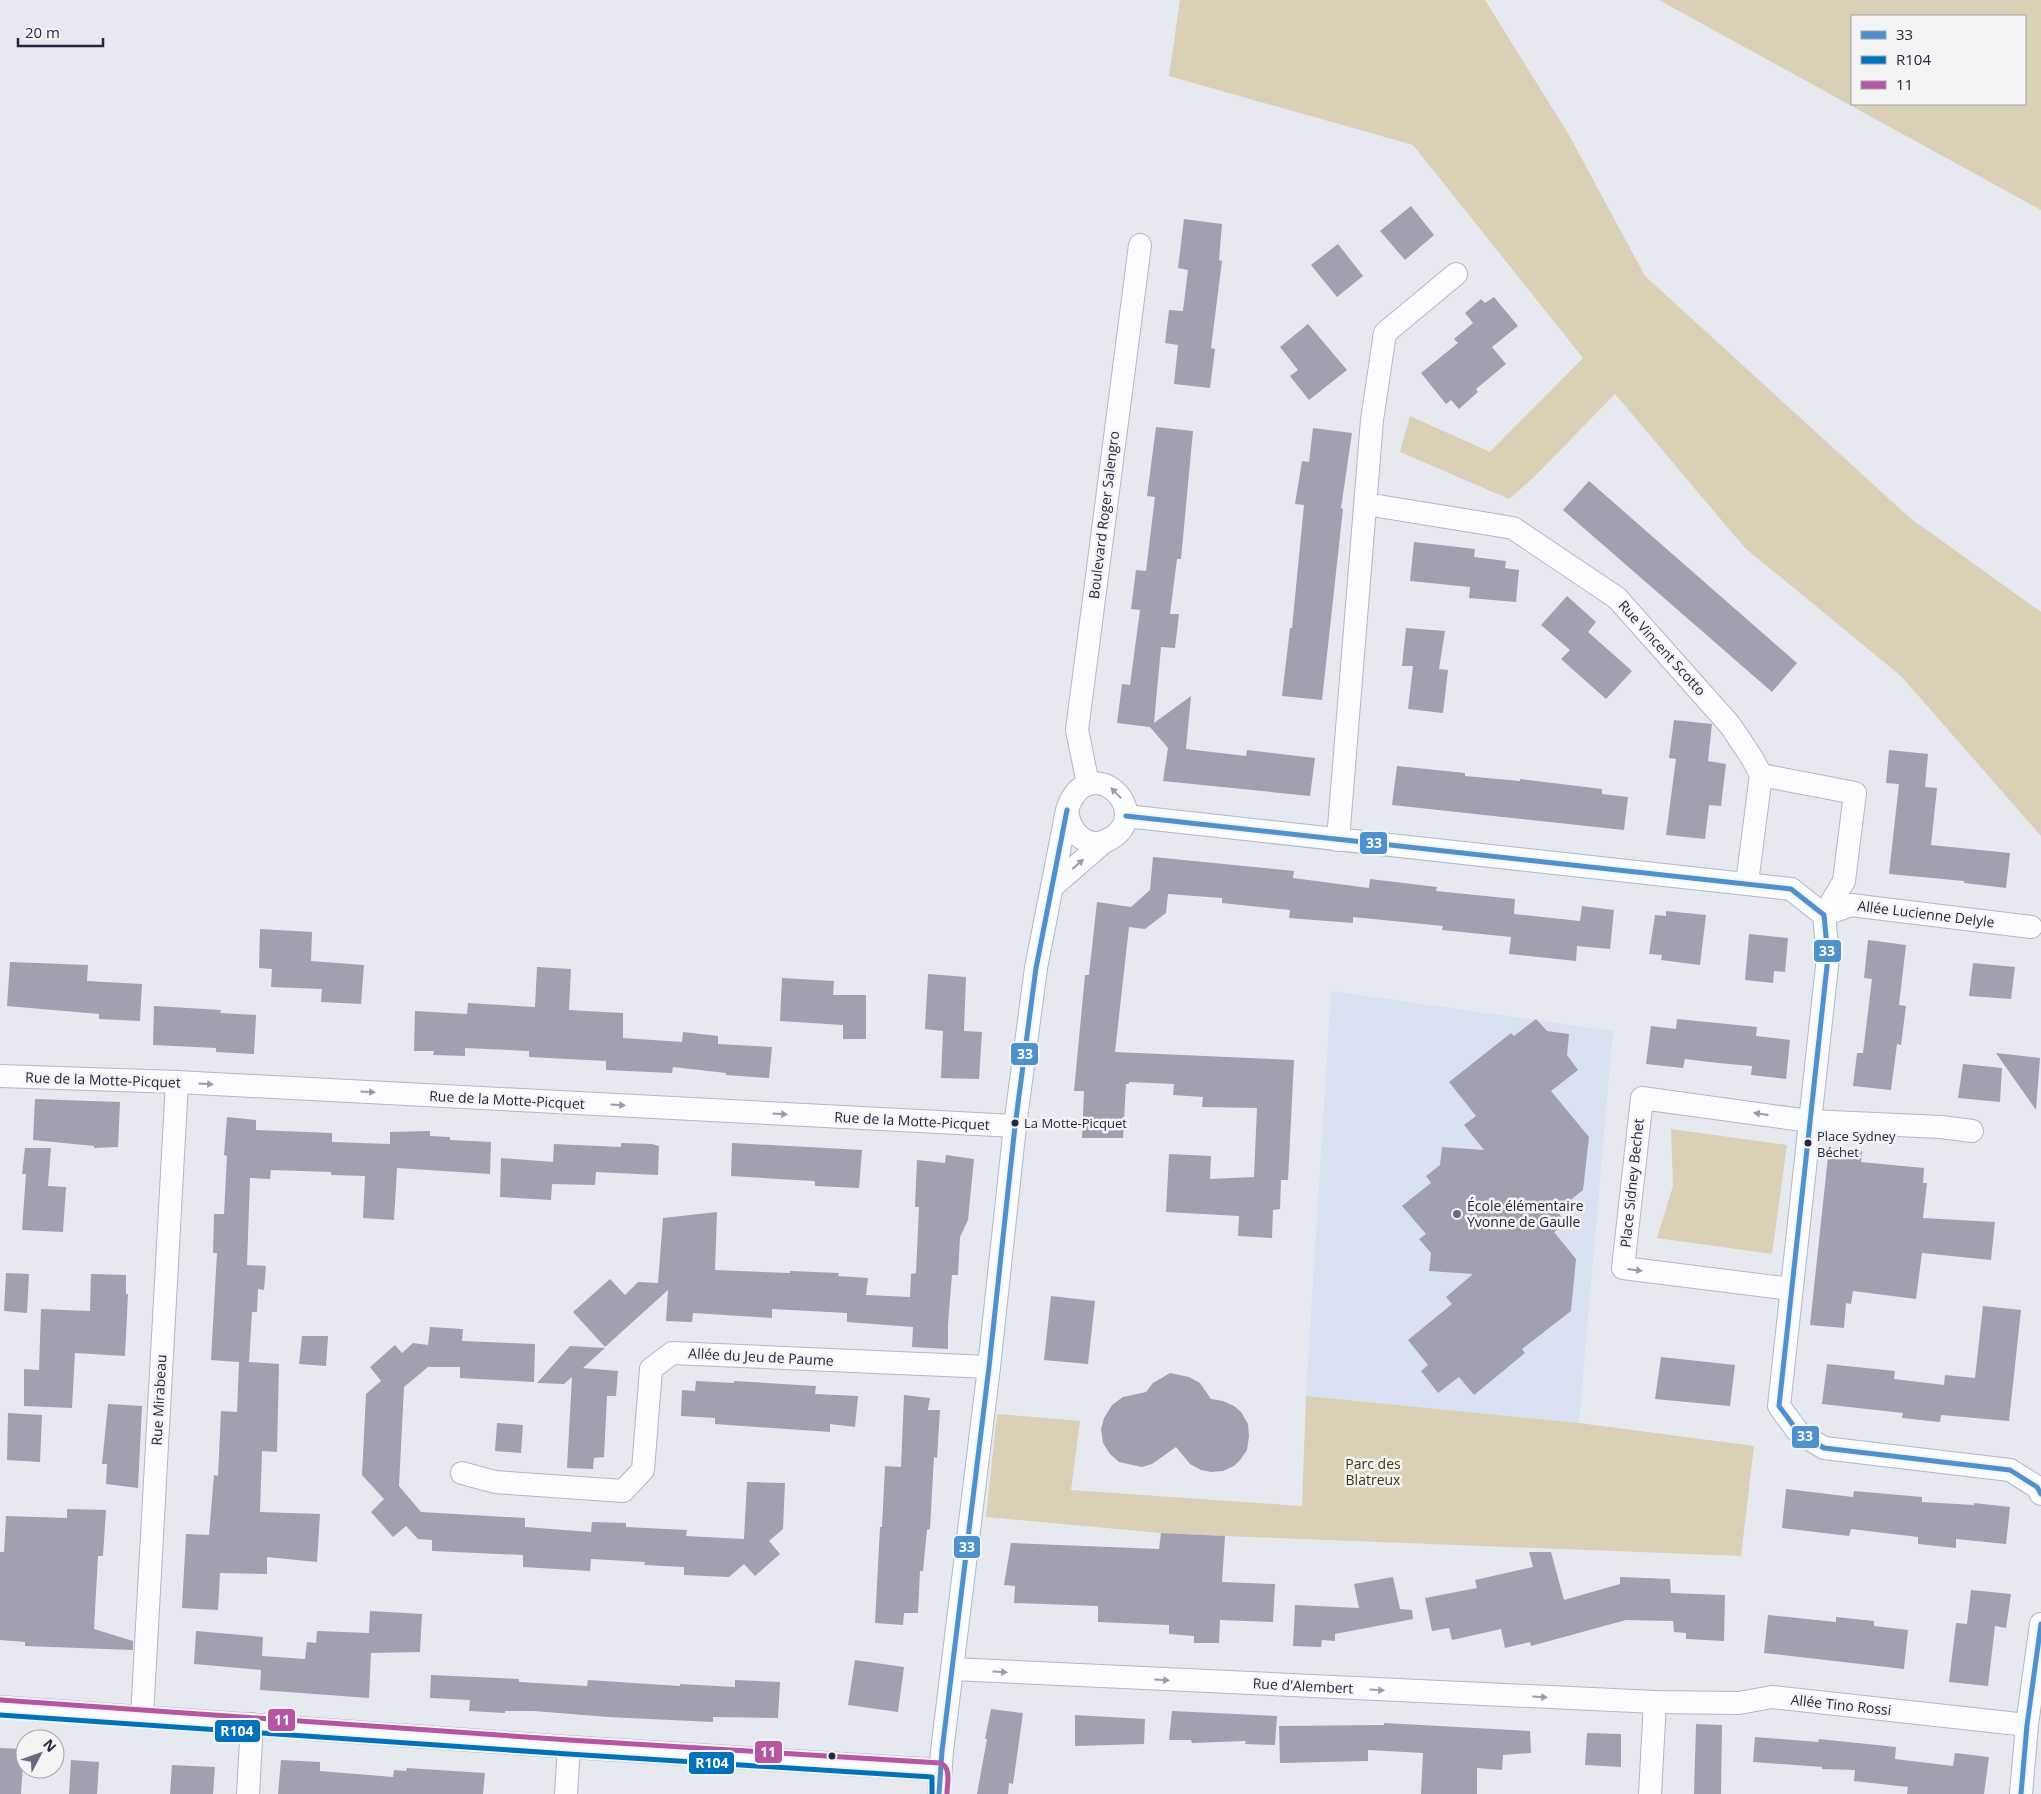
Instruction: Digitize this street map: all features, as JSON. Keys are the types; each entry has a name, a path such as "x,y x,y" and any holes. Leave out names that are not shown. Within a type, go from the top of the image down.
{"street":[{"name":"Boulevard Roger Salengro","path":"1088,784 1077,730 1140,246"},
{"path":"1338,840 1372,420 1385,333 1456,274"},
{"name":"Rue Vincent Scotto","path":"1366,504 1512,528 1617,598 1730,725 1752,758 1760,776"},
{"path":"1747,883 1760,776 1855,793 1844,881 1824,915 1828,957 1779,1406 1798,1432 1824,1448 2010,1470 2037,1488 2041,1494"},
{"path":"939,1794 940,1770 989,1367 1015,1126 1036,968 1067,810 1071,799 1078,790 1088,784 1100,784 1111,787 1120,794 1125,805 1126,816 1122,827 1115,836 1105,841 1052,887"},
{"path":"1067,810 1068,821 1074,832 1082,839 1093,842 1105,841"},
{"path":"1126,816 1791,889 1824,915"},
{"name":"Allée Lucienne Delyle","path":"1824,915 1852,904 2031,927"},
{"name":"Rue de la Motte-Picquet","path":"0,1076 177,1082 1015,1126"},
{"name":"Rue Mirabeau","path":"142,1717 177,1082"},
{"name":"Place Sidney Bechet","path":"1791,1289 1623,1268 1637,1134 1642,1098 1809,1121"},
{"path":"1809,1121 1941,1127 1972,1131"},
{"name":"Allée du Jeu de Paume","path":"462,1473 494,1482 623,1491 643,1470 651,1369 672,1353 989,1367"},
{"path":"2021,1794 2027,1725 2041,1624"},
{"name":"Rue d'Alembert","path":"952,1669 1655,1702"},
{"name":"Allée Tino Rossi","path":"1655,1702 1739,1703 1772,1698 2027,1725"},
{"path":"1650,1794 1655,1702"},
{"path":"0,1707 569,1747 940,1770"},
{"path":"248,1794 252,1724"},
{"path":"566,1794 569,1747"}],"shaded area":[{"name":"École élémentaire Yvonne de Gaulle","path":"1331,991 1613,1031 1579,1423 1306,1396"}],"green space":[{"path":"1180,0 1485,0 1569,135 1645,276 1910,518 2041,612 2041,836 1901,676 1745,548 1615,394 1533,478 1509,499 1400,452 1410,416 1490,452 1583,358 1413,145 1169,76"},
{"path":"1659,0 2041,0 2041,210"},
{"path":"1671,1129 1787,1145 1772,1254 1657,1238 1673,1186"},
{"name":"Parc des Blatreux","path":"1306,1396 1579,1423 1754,1446 1741,1556 1161,1533 986,1517 997,1414 1080,1421 1071,1490 1302,1506"}],"building":[{"path":"1411,206 1434,235 1405,260 1380,231"},
{"path":"1184,219 1222,224 1219,260 1222,261 1211,348 1215,349 1210,388 1174,384 1178,345 1165,343 1169,310 1183,311 1188,270 1178,268"},
{"path":"1338,244 1363,276 1337,297 1311,265"},
{"path":"1494,297 1518,326 1492,347 1506,364 1476,389 1478,392 1459,409 1451,400 1446,404 1421,373 1458,343 1454,339 1473,323 1465,313 1481,299 1485,303"},
{"path":"1308,324 1347,370 1309,400 1290,376 1298,370 1280,347"},
{"path":"1156,427 1193,431 1181,559 1177,559 1170,614 1179,614 1175,648 1161,647 1154,723 1191,696 1186,749 1246,756 1247,750 1315,758 1310,796 1163,781 1168,748 1150,727 1117,723 1122,684 1130,685 1140,610 1131,609 1136,570 1146,571 1155,497 1147,496"},
{"path":"1313,428 1352,433 1341,508 1343,509 1322,700 1282,696 1290,628 1292,628 1304,505 1295,504 1302,461 1309,462"},
{"path":"1589,481 1797,663 1772,692 1563,510"},
{"path":"1414,542 1475,549 1474,557 1506,561 1505,568 1519,570 1516,602 1469,598 1470,587 1410,581"},
{"path":"1567,596 1596,622 1588,632 1632,671 1606,699 1561,659 1570,650 1541,625"},
{"path":"1406,628 1445,631 1439,669 1448,670 1443,713 1408,709 1413,666 1402,666"},
{"path":"1674,720 1712,724 1708,761 1726,764 1721,806 1709,805 1705,839 1666,835 1676,759 1669,758"},
{"path":"1889,750 1928,754 1925,787 1937,788 1931,845 2010,853 2006,888 1964,883 1964,881 1889,874 1899,784 1886,783"},
{"path":"1397,766 1465,773 1465,776 1520,781 1520,779 1602,789 1602,794 1628,797 1624,830 1392,805"},
{"path":"1153,857 1294,871 1293,878 1369,888 1370,879 1437,887 1436,891 1515,899 1514,914 1580,921 1582,906 1614,910 1610,949 1577,946 1576,961 1509,954 1511,937 1442,930 1443,926 1353,917 1353,923 1289,918 1290,910 1222,903 1222,898 1168,894 1166,913 1145,929 1129,927 1115,1052 1294,1060 1288,1180 1281,1180 1280,1209 1273,1210 1272,1238 1238,1236 1239,1216 1166,1212 1169,1154 1211,1156 1210,1179 1254,1177 1257,1108 1202,1107 1203,1097 1173,1095 1174,1084 1129,1082 1129,1084 1126,1084 1123,1138 1082,1138 1084,1091 1074,1091 1085,975 1089,975 1097,902 1131,907 1150,890"},
{"path":"1666,911 1706,915 1700,965 1661,960 1662,955 1649,954 1655,915 1666,916"},
{"path":"260,929 312,932 311,961 364,965 361,1004 321,1002 322,989 271,987 272,969 259,968"},
{"path":"1749,934 1788,938 1785,972 1774,971 1773,983 1745,980"},
{"path":"1868,940 1906,945 1899,1005 1906,1006 1901,1045 1897,1044 1891,1090 1853,1086 1857,1053 1863,1053 1872,979 1864,978"},
{"path":"10,962 88,965 87,981 142,984 140,1021 99,1019 99,1014 7,1006"},
{"path":"1973,963 2015,967 2011,999 1969,996"},
{"path":"537,967 571,969 569,1010 623,1013 623,1038 682,1042 683,1032 718,1036 718,1044 772,1047 769,1078 726,1075 726,1073 673,1067 672,1073 606,1070 606,1061 529,1057 529,1051 465,1048 465,1056 433,1055 434,1051 414,1051 415,1011 467,1014 468,1003 535,1007"},
{"path":"928,974 966,977 964,1031 982,1032 979,1079 941,1078 943,1031 925,1029"},
{"path":"782,978 834,981 833,995 866,995 866,1039 843,1039 843,1025 780,1021"},
{"path":"154,1006 221,1010 220,1013 256,1015 254,1054 216,1052 216,1048 153,1045"},
{"path":"1536,1019 1547,1031 1569,1034 1567,1055 1578,1070 1551,1091 1589,1137 1583,1190 1557,1211 1566,1223 1554,1232 1576,1259 1571,1311 1522,1349 1525,1353 1474,1395 1459,1377 1438,1393 1421,1371 1428,1365 1408,1340 1452,1304 1446,1297 1473,1274 1429,1271 1431,1253 1419,1239 1426,1234 1402,1206 1431,1183 1426,1176 1440,1165 1442,1147 1484,1150 1464,1125 1476,1116 1449,1082 1511,1033 1514,1036"},
{"path":"1677,1019 1757,1027 1756,1036 1790,1040 1786,1079 1751,1075 1752,1066 1685,1059 1683,1068 1646,1064 1651,1026 1676,1029"},
{"path":"1996,1053 2040,1058 2036,1110"},
{"path":"1963,1064 2002,1068 2000,1102 1958,1098"},
{"path":"35,1099 120,1102 118,1147 94,1148 94,1146 33,1140"},
{"path":"227,1117 256,1120 256,1130 332,1133 332,1142 390,1144 390,1132 430,1131 430,1136 450,1137 450,1140 491,1142 490,1174 397,1168 394,1220 363,1218 365,1176 331,1175 331,1172 271,1170 270,1179 250,1178 247,1265 266,1266 264,1290 258,1289 257,1312 252,1312 249,1362 279,1364 277,1452 262,1451 260,1512 320,1514 317,1562 267,1557 267,1574 220,1573 218,1610 182,1608 186,1534 209,1535 214,1475 218,1476 221,1411 237,1412 239,1362 211,1360 217,1253 213,1253 214,1214 224,1214 227,1156 224,1155"},
{"path":"621,1143 659,1146 658,1175 596,1172 595,1185 552,1184 551,1200 500,1197 501,1158 553,1162 554,1144 621,1147"},
{"path":"732,1143 862,1150 859,1188 815,1186 813,1181 731,1176"},
{"path":"1829,1147 1862,1151 1861,1162 1924,1168 1923,1183 1927,1183 1923,1218 1995,1222 1991,1260 1922,1253 1916,1299 1853,1291 1851,1304 1846,1303 1844,1328 1810,1325"},
{"path":"25,1148 51,1148 48,1186 66,1187 63,1232 22,1230 26,1174 22,1174"},
{"path":"946,1155 974,1159 968,1220 960,1237 958,1275 952,1275 948,1349 912,1347 913,1327 847,1322 847,1313 772,1309 772,1318 693,1313 692,1322 666,1321 668,1290 605,1347 573,1312 610,1279 625,1295 638,1282 658,1283 663,1218 717,1212 715,1270 839,1273 838,1276 868,1278 866,1295 910,1297 911,1274 916,1273 919,1207 915,1207 917,1160 945,1163"},
{"path":"6,1273 29,1274 27,1313 4,1311"},
{"path":"91,1274 126,1275 126,1294 128,1294 125,1356 75,1353 72,1408 24,1406 24,1369 39,1370 41,1309 90,1311"},
{"path":"1051,1296 1095,1301 1088,1364 1044,1360"},
{"path":"1983,1306 2021,1310 2009,1421 1941,1415 1940,1422 1902,1418 1903,1413 1822,1404 1827,1364 1895,1371 1894,1379 1944,1385 1945,1375 1975,1378"},
{"path":"430,1327 463,1329 462,1341 535,1344 534,1382 460,1378 460,1367 428,1367 404,1387 399,1486 421,1512 525,1518 525,1527 591,1532 592,1522 626,1523 626,1527 687,1530 686,1536 744,1539 747,1482 785,1483 783,1529 769,1541 780,1554 755,1576 744,1564 729,1577 684,1575 684,1567 644,1565 645,1562 591,1559 590,1571 523,1567 523,1555 432,1551 432,1540 418,1539 406,1526 393,1537 371,1512 384,1499 362,1475 366,1394 381,1381 370,1367 395,1345 402,1353 413,1343 428,1345"},
{"path":"302,1336 328,1336 326,1366 299,1364"},
{"path":"570,1346 605,1348 583,1368 618,1371 616,1396 607,1396 604,1457 594,1458 593,1469 567,1468 572,1377 564,1384 537,1383"},
{"path":"1661,1357 1735,1365 1730,1406 1655,1399"},
{"path":"1170,1373 1189,1377 1200,1383 1211,1399 1223,1401 1241,1412 1248,1424 1249,1436 1247,1450 1234,1466 1223,1471 1211,1472 1201,1470 1190,1464 1176,1447 1152,1464 1142,1467 1119,1462 1110,1454 1103,1443 1101,1429 1104,1418 1112,1405 1123,1397 1146,1392 1153,1383"},
{"path":"696,1381 734,1383 734,1381 816,1386 815,1394 858,1396 855,1427 830,1424 830,1432 715,1424 715,1418 681,1416 682,1390 695,1391"},
{"path":"904,1395 930,1398 928,1410 940,1410 937,1458 934,1457 930,1529 927,1530 923,1571 920,1571 918,1613 904,1613 903,1625 875,1623 885,1466 901,1467"},
{"path":"108,1404 142,1406 138,1488 106,1484 107,1464 102,1464"},
{"path":"8,1413 42,1415 40,1462 7,1460"},
{"path":"497,1423 523,1425 521,1453 495,1451"},
{"path":"1786,1489 1853,1497 1854,1491 1922,1497 1922,1502 1974,1505 1974,1503 2010,1507 2006,1544 1956,1539 1956,1548 1918,1544 1918,1537 1851,1529 1849,1536 1782,1528"},
{"path":"67,1509 106,1510 103,1556 98,1556 94,1629 133,1641 133,1650 25,1646 25,1642 0,1640 0,1552 4,1552 6,1516 67,1518"},
{"path":"1161,1533 1225,1536 1222,1582 1275,1584 1273,1622 1220,1620 1219,1643 1194,1643 1194,1636 1169,1634 1169,1625 1098,1622 1098,1606 1014,1603 1015,1586 1004,1585 1011,1543 1159,1549"},
{"path":"1529,1552 1551,1552 1564,1600 1620,1584 1620,1577 1670,1579 1671,1593 1725,1595 1724,1641 1686,1639 1686,1633 1674,1632 1673,1621 1626,1620 1531,1646 1530,1642 1505,1648 1501,1629 1452,1640 1449,1628 1432,1631 1425,1598 1477,1588 1475,1580 1533,1567"},
{"path":"1393,1577 1400,1609 1412,1610 1413,1619 1335,1634 1335,1641 1322,1640 1321,1647 1293,1646 1295,1605 1359,1608 1354,1584"},
{"path":"1971,1590 2011,1594 2006,1628 1995,1626 1988,1686 1949,1682 1956,1623 1967,1624"},
{"path":"370,1611 422,1614 420,1652 371,1653 369,1698 260,1690 261,1670 194,1664 196,1631 263,1637 262,1656 305,1659 307,1642 316,1643 317,1631 369,1633"},
{"path":"1768,1615 1836,1622 1836,1617 1874,1621 1874,1626 1908,1630 1904,1669 1764,1653"},
{"path":"855,1660 904,1667 898,1712 848,1705"},
{"path":"431,1675 519,1679 519,1682 587,1686 588,1680 680,1686 680,1684 735,1687 735,1680 780,1682 778,1718 713,1717 713,1722 534,1711 505,1711 505,1713 469,1711 470,1700 430,1698"},
{"path":"991,1709 1023,1713 1013,1784 1009,1783 1008,1794 977,1794"},
{"path":"1172,1711 1277,1716 1275,1745 1245,1744 1246,1741 1192,1743 1191,1740 1169,1740"},
{"path":"1075,1715 1145,1719 1144,1744 1075,1746"},
{"path":"1384,1723 1530,1731 1531,1753 1503,1755 1502,1770 1477,1768 1477,1794 1421,1794 1423,1753 1368,1750 1368,1761 1280,1763 1279,1726 1384,1725"},
{"path":"1696,1724 1722,1725 1721,1794 1694,1794"},
{"path":"1587,1733 1621,1734 1621,1767 1585,1765"},
{"path":"1755,1737 1818,1742 1819,1739 1896,1747 1895,1759 1953,1766 1955,1753 1989,1757 1984,1794 1907,1794 1908,1787 1854,1781 1855,1770 1822,1769 1822,1767 1753,1762"},
{"path":"0,1748 15,1749 15,1779 22,1779 21,1794 0,1794"},
{"path":"71,1760 99,1762 97,1794 69,1794"},
{"path":"281,1760 320,1762 320,1771 393,1777 392,1785 394,1770 406,1771 407,1768 485,1773 483,1794 278,1794"},
{"path":"172,1765 215,1767 213,1794 170,1794"}],"transit line":[{"name":"33","path":"939,1794 942,1751 989,1367 1015,1126 1036,968 1067,810"},
{"name":"33","path":"1126,816 1791,889 1824,915 1828,957 1779,1406 1798,1432 1824,1448 2010,1470 2037,1487 2041,1494"},
{"name":"33","path":"2021,1794 2027,1725 2041,1624"},
{"name":"11","path":"1,1700 569,1740 940,1763 944,1765 947,1772 947,1794"},
{"name":"R104","path":"0,1715 932,1777 932,1794"}],"place":[{"name":"La Motte-Picquet","path":"1015,1123"},
{"name":"Place Sydney Béchet","path":"1808,1143"},
{"name":"École élémentaire Yvonne de Gaulle","path":"1457,1214"}]}
